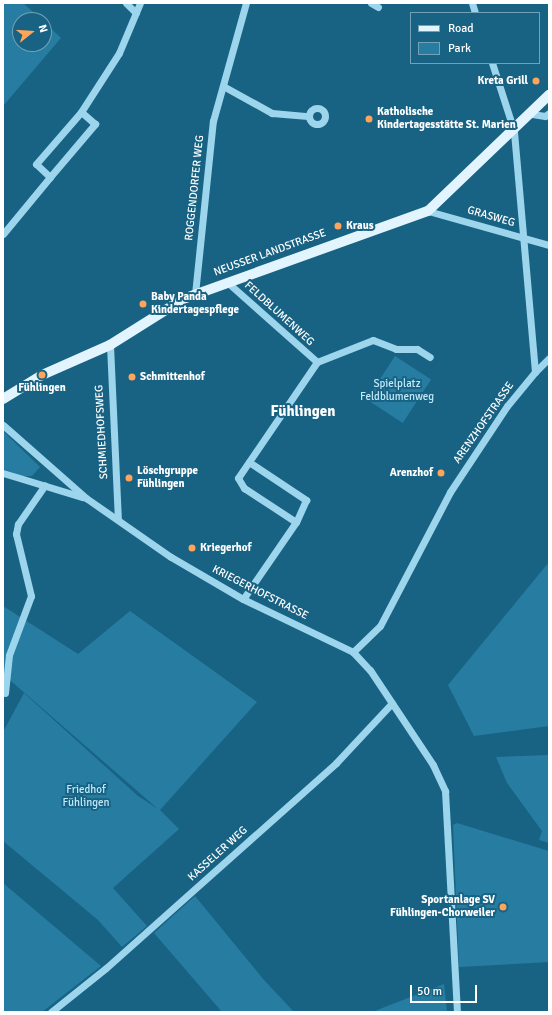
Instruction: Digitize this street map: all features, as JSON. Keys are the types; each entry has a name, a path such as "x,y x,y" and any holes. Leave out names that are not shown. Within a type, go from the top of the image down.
{"main road":[{"name":"NEUSSER LANDSTRASSE","path":"3,399 42,375 110,345 154,314 195,294 428,211 532,114 549,95"}],"street":[{"path":"126,3 136,13"},
{"path":"50,177 36,164 81,112 119,53 140,3"},
{"name":"ROGGENDORFER WEG","path":"195,294 213,121 246,3"},
{"path":"371,3 378,7"},
{"path":"492,64 514,131 522,237 535,372"},
{"path":"223,86 272,113 308,116"},
{"path":"3,234 95,124 81,112"},
{"path":"532,114 545,116 549,113"},
{"name":"GRASWEG","path":"428,211 549,245"},
{"name":"FELDBLUMENWEG","path":"227,282 317,362"},
{"name":"FELDBLUMENWEG","path":"296,522 239,482 249,462 317,362 374,340 396,349 417,349 430,356"},
{"name":"SCHMIEDHOFSWEG","path":"110,345 118,518"},
{"name":"ARENZHOFSTRASSE","path":"353,652 380,626 450,492 507,406 535,372 549,358"},
{"name":"KRIEGERHOFSTRASSE","path":"3,425 86,498 118,518 171,557 243,599 353,652 392,703 445,791 458,1012"},
{"path":"243,599 296,522 306,500 249,462"},
{"name":"KRIEGERHOFSTRASSE","path":"3,473 86,498"},
{"path":"5,693 9,655 31,596 16,534 18,524 45,485"},
{"name":"KASSELER WEG","path":"50,1012 106,968 331,768 392,703"}],"green space":[{"path":"3,3 23,3 33,12 12,12 12,52 49,52 3,106"},
{"path":"52,30 61,38 52,49"},
{"name":"Spielplatz Feldblumenweg","path":"395,356 431,379 403,423 367,400"},
{"path":"4,432 40,467 32,476 21,476 3,469"},
{"path":"549,562 549,726 474,736 448,685"},
{"name":"Friedhof Fühlingen","path":"3,606 78,654 130,611 257,702 160,810 179,829 113,888 147,926 122,947 98,920 3,841 3,732 24,693 138,796 158,809 4,675 3,677"},
{"path":"549,755 549,843 539,840 542,831 507,783 496,757"},
{"name":"Sportanlage SV Fühlingen-Chorweiler","path":"457,823 549,851 549,962 459,967 453,825"},
{"path":"3,883 101,966 42,1012 3,1012"},
{"path":"195,896 264,980 294,1012 222,1012 154,933"},
{"path":"444,984 447,1012 372,1012"}],"place":[{"name":"Kreta Grill","path":"536,81"},
{"name":"Katholische Kindertagesstätte St. Marien","path":"369,119"},
{"name":"Kraus","path":"338,226"},
{"name":"Baby Panda Kindertagespflege","path":"143,304"},
{"name":"Fühlingen","path":"42,375"},
{"name":"Schmittenhof","path":"132,377"},
{"name":"Arenzhof","path":"441,473"},
{"name":"Löschgruppe Fühlingen","path":"129,478"},
{"name":"Kriegerhof","path":"192,548"},
{"name":"Sportanlage SV Fühlingen-Chorweiler","path":"503,907"}],"district":[{"name":"Fühlingen","path":"303,412"}]}
